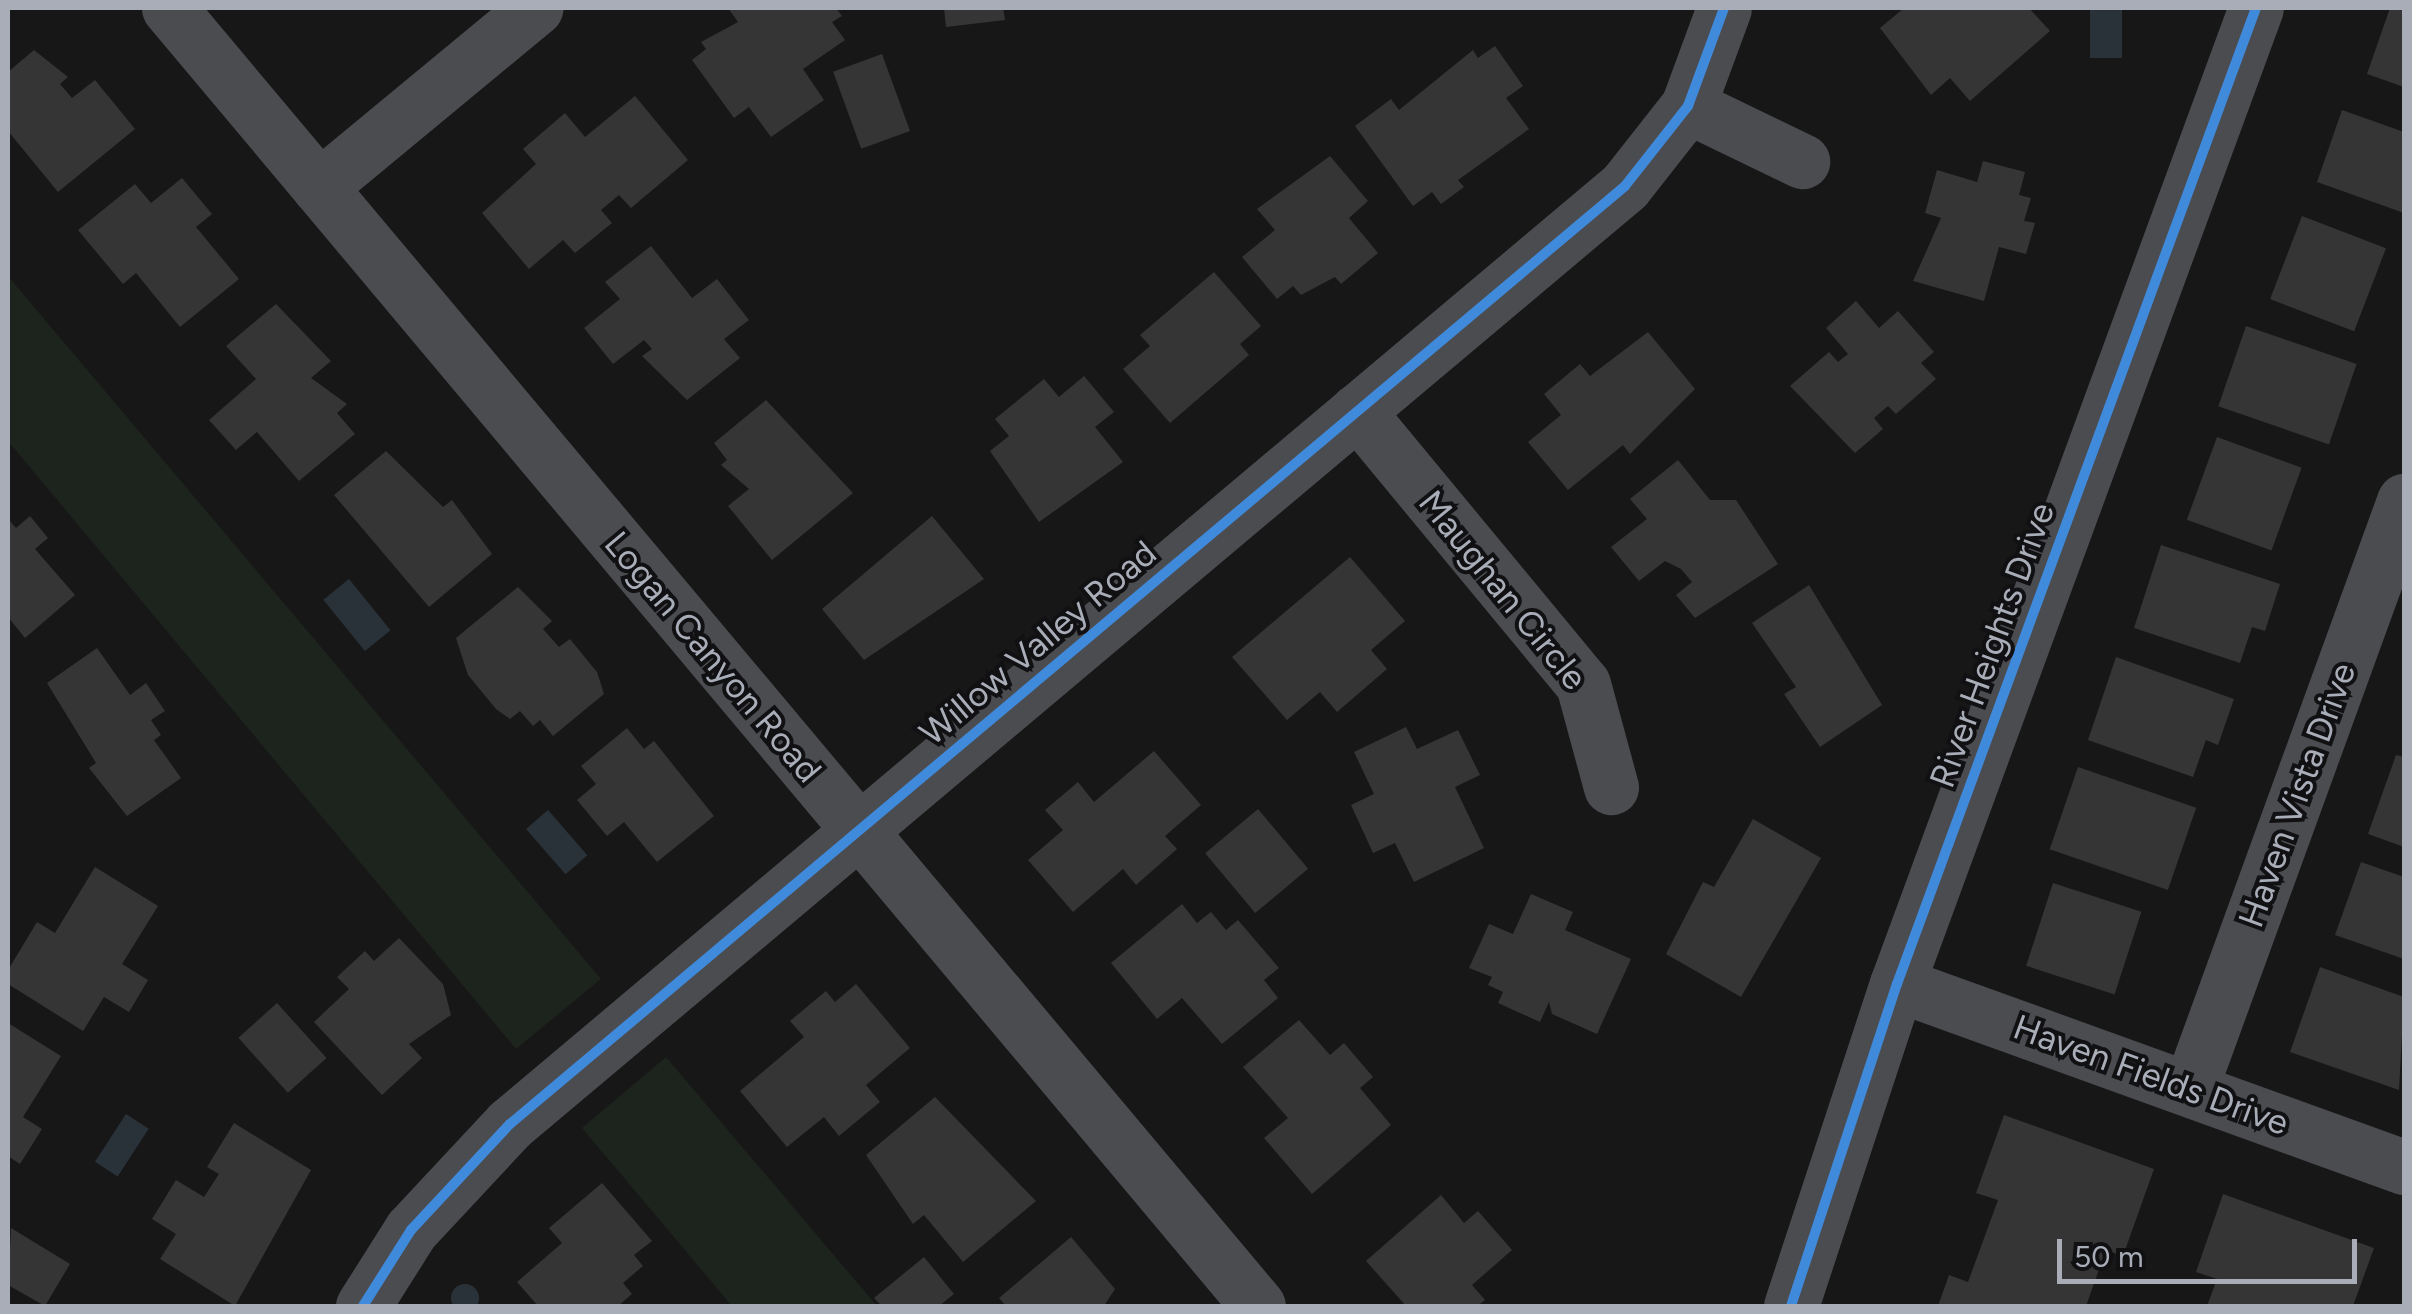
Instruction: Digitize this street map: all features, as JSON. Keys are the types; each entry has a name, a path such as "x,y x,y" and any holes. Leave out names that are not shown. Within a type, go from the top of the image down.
{"street":[{"name":"Logan Canyon Road","path":"169,8 1258,1306"},
{"path":"319,186 535,8"},
{"name":"Willow Valley Road","path":"362,1306 411,1230 474,1158 1625,186 1688,106 1724,8"},
{"name":"River Heights Drive","path":"1792,1306 1896,984 2256,8"},
{"path":"1688,106 1802,162"},
{"name":"Maughan Circle","path":"1356,411 1584,684 1611,787"},
{"name":"Haven Vista Drive","path":"2190,1089 2404,501"},
{"name":"Haven Fields Drive","path":"1896,984 2404,1166"}],"shaded area":[{"path":"2090,8 2122,8 2122,58 2090,58"},
{"path":"8,276 601,979 516,1049 8,441"},
{"path":"349,579 391,630 365,651 323,600"},
{"path":"548,810 587,855 565,874 526,829"},
{"path":"666,1057 877,1306 732,1306 582,1128"},
{"path":"126,1114 149,1129 118,1177 95,1162"},
{"path":"465,1284 475,1288 479,1298 475,1308 465,1312 455,1308 451,1298 455,1288"}],"building":[{"path":"728,8 836,8 842,16 832,22 845,40 803,69 824,100 771,137 749,107 734,118 692,60 706,49 701,42 738,22"},
{"path":"944,8 1003,8 1005,20 946,27"},
{"path":"1904,8 2029,8 2050,31 1970,101 1950,78 1931,95 1880,28"},
{"path":"2390,8 2404,8 2404,87 2367,74"},
{"path":"1495,46 1523,86 1506,98 1529,129 1458,180 1464,187 1441,204 1432,192 1413,206 1355,126 1391,99 1399,110 1473,50 1478,58"},
{"path":"34,50 68,77 60,84 72,98 95,80 135,129 58,192 8,131 8,72"},
{"path":"882,54 910,131 861,149 833,72"},
{"path":"635,96 688,160 631,208 619,195 601,210 612,223 575,253 563,240 529,269 482,213 536,164 523,149 565,113 585,137"},
{"path":"2342,110 2404,132 2404,213 2317,182"},
{"path":"1330,156 1368,201 1349,218 1378,253 1341,284 1335,277 1301,295 1293,286 1277,299 1242,257 1275,230 1257,209"},
{"path":"1983,161 2025,172 2019,195 2031,198 2024,221 2035,223 2026,254 1999,247 1984,301 1913,281 1941,218 1925,213 1937,170 1977,182"},
{"path":"182,178 212,214 196,227 239,279 180,327 136,273 123,284 78,230 135,184 151,203"},
{"path":"2302,216 2386,248 2354,331 2270,299"},
{"path":"651,246 692,298 717,279 749,320 724,339 740,358 687,400 642,356 652,349 644,340 613,364 584,328 620,299 605,282"},
{"path":"1214,272 1261,326 1240,344 1249,355 1170,423 1123,369 1150,346 1140,335"},
{"path":"1856,301 1879,328 1898,311 1934,352 1921,363 1936,379 1896,414 1888,406 1874,418 1883,429 1855,453 1790,386 1829,352 1838,362 1848,354 1826,328"},
{"path":"276,304 331,361 311,378 347,404 337,413 355,434 299,481 257,432 236,450 209,420 256,379 226,346"},
{"path":"2246,326 2357,364 2329,444 2218,406"},
{"path":"1648,332 1695,389 1630,454 1623,445 1568,490 1528,442 1561,415 1544,394 1580,364 1590,376"},
{"path":"1084,376 1114,412 1095,427 1123,462 1039,522 990,451 1009,436 995,419 1044,379 1059,397"},
{"path":"766,400 853,493 772,560 728,506 749,489 721,465 727,460 714,443"},
{"path":"2217,437 2302,468 2271,550 2187,520"},
{"path":"386,451 443,507 452,500 492,554 429,607 334,495"},
{"path":"1678,460 1710,500 1736,500 1778,564 1695,618 1676,595 1692,582 1681,569 1665,561 1639,581 1611,547 1647,519 1630,499"},
{"path":"30,516 48,538 35,549 75,595 25,638 8,617 8,519 16,528"},
{"path":"932,516 984,579 864,660 822,609"},
{"path":"2161,545 2280,584 2265,631 2252,627 2240,663 2134,628"},
{"path":"1350,557 1405,621 1371,650 1387,669 1337,712 1320,692 1287,720 1232,657"},
{"path":"1809,585 1882,705 1820,747 1784,694 1796,687 1752,623"},
{"path":"518,587 552,621 543,629 559,647 570,639 597,672 604,694 553,736 540,720 533,726 520,711 510,719 496,709 468,675 456,638"},
{"path":"97,648 130,695 146,683 165,711 151,720 161,735 154,740 181,778 127,816 89,768 96,763 47,683"},
{"path":"2116,657 2234,699 2218,745 2206,740 2193,777 2088,740"},
{"path":"1406,727 1417,749 1458,730 1480,775 1455,787 1484,848 1414,882 1395,843 1373,853 1351,805 1374,794 1354,752"},
{"path":"627,728 644,749 654,741 714,816 657,862 624,822 607,836 577,800 596,784 581,766"},
{"path":"1154,751 1201,805 1165,836 1177,849 1136,885 1123,869 1073,912 1028,860 1063,830 1045,810 1078,782 1094,802"},
{"path":"2396,755 2404,757 2404,847 2368,834"},
{"path":"2078,767 2196,808 2168,890 2050,849"},
{"path":"1258,809 1308,869 1255,913 1205,853"},
{"path":"1753,819 1821,858 1741,997 1666,954 1703,882 1714,887"},
{"path":"2361,862 2404,877 2404,959 2335,935"},
{"path":"95,867 158,906 122,964 148,980 129,1012 104,997 83,1031 8,984 8,970 37,922 55,933"},
{"path":"2053,883 2141,912 2115,994 2026,966"},
{"path":"1531,894 1573,912 1565,930 1631,959 1597,1034 1552,1014 1549,1002 1540,1022 1498,1003 1503,992 1488,985 1492,977 1469,968 1489,924 1513,934"},
{"path":"1182,904 1197,923 1211,912 1226,930 1238,920 1279,968 1264,980 1278,998 1222,1044 1182,998 1157,1019 1111,963"},
{"path":"399,938 443,984 451,1015 409,1044 422,1058 382,1095 314,1022 349,989 337,977 365,951 374,961"},
{"path":"2320,967 2404,997 2399,1090 2290,1052"},
{"path":"856,984 910,1048 866,1085 880,1102 839,1136 824,1117 787,1147 740,1091 804,1037 790,1021 826,991 835,1002"},
{"path":"277,1003 327,1058 288,1093 238,1038"},
{"path":"1299,1020 1330,1055 1344,1043 1373,1077 1360,1088 1391,1125 1312,1194 1264,1138 1288,1118 1243,1067"},
{"path":"8,1023 61,1056 23,1117 42,1129 20,1164 8,1156"},
{"path":"935,1097 1036,1201 963,1262 924,1215 913,1224 866,1155"},
{"path":"2004,1115 2154,1169 2123,1256 2106,1250 2086,1306 1938,1306 1949,1275 1968,1282 1998,1200 1976,1193"},
{"path":"234,1123 311,1170 235,1306 160,1259 176,1234 152,1219 176,1180 204,1197 219,1174 207,1167"},
{"path":"602,1183 652,1241 634,1255 643,1266 623,1283 632,1294 618,1306 538,1306 517,1282 562,1243 549,1228"},
{"path":"2223,1194 2374,1248 2353,1306 2207,1306 2217,1279 2196,1272"},
{"path":"1441,1195 1464,1223 1478,1211 1512,1250 1472,1285 1485,1300 1477,1306 1406,1306 1366,1261"},
{"path":"11,1228 70,1264 45,1306 8,1285"},
{"path":"1071,1237 1115,1289 1104,1306 1006,1306 999,1298"},
{"path":"924,1257 954,1294 939,1306 882,1306 874,1298"}],"cycle path":[{"path":"363,1306 411,1230 510,1124 1625,186 1688,106 1724,8"},
{"path":"1791,1306 1897,984 2256,8"}]}
